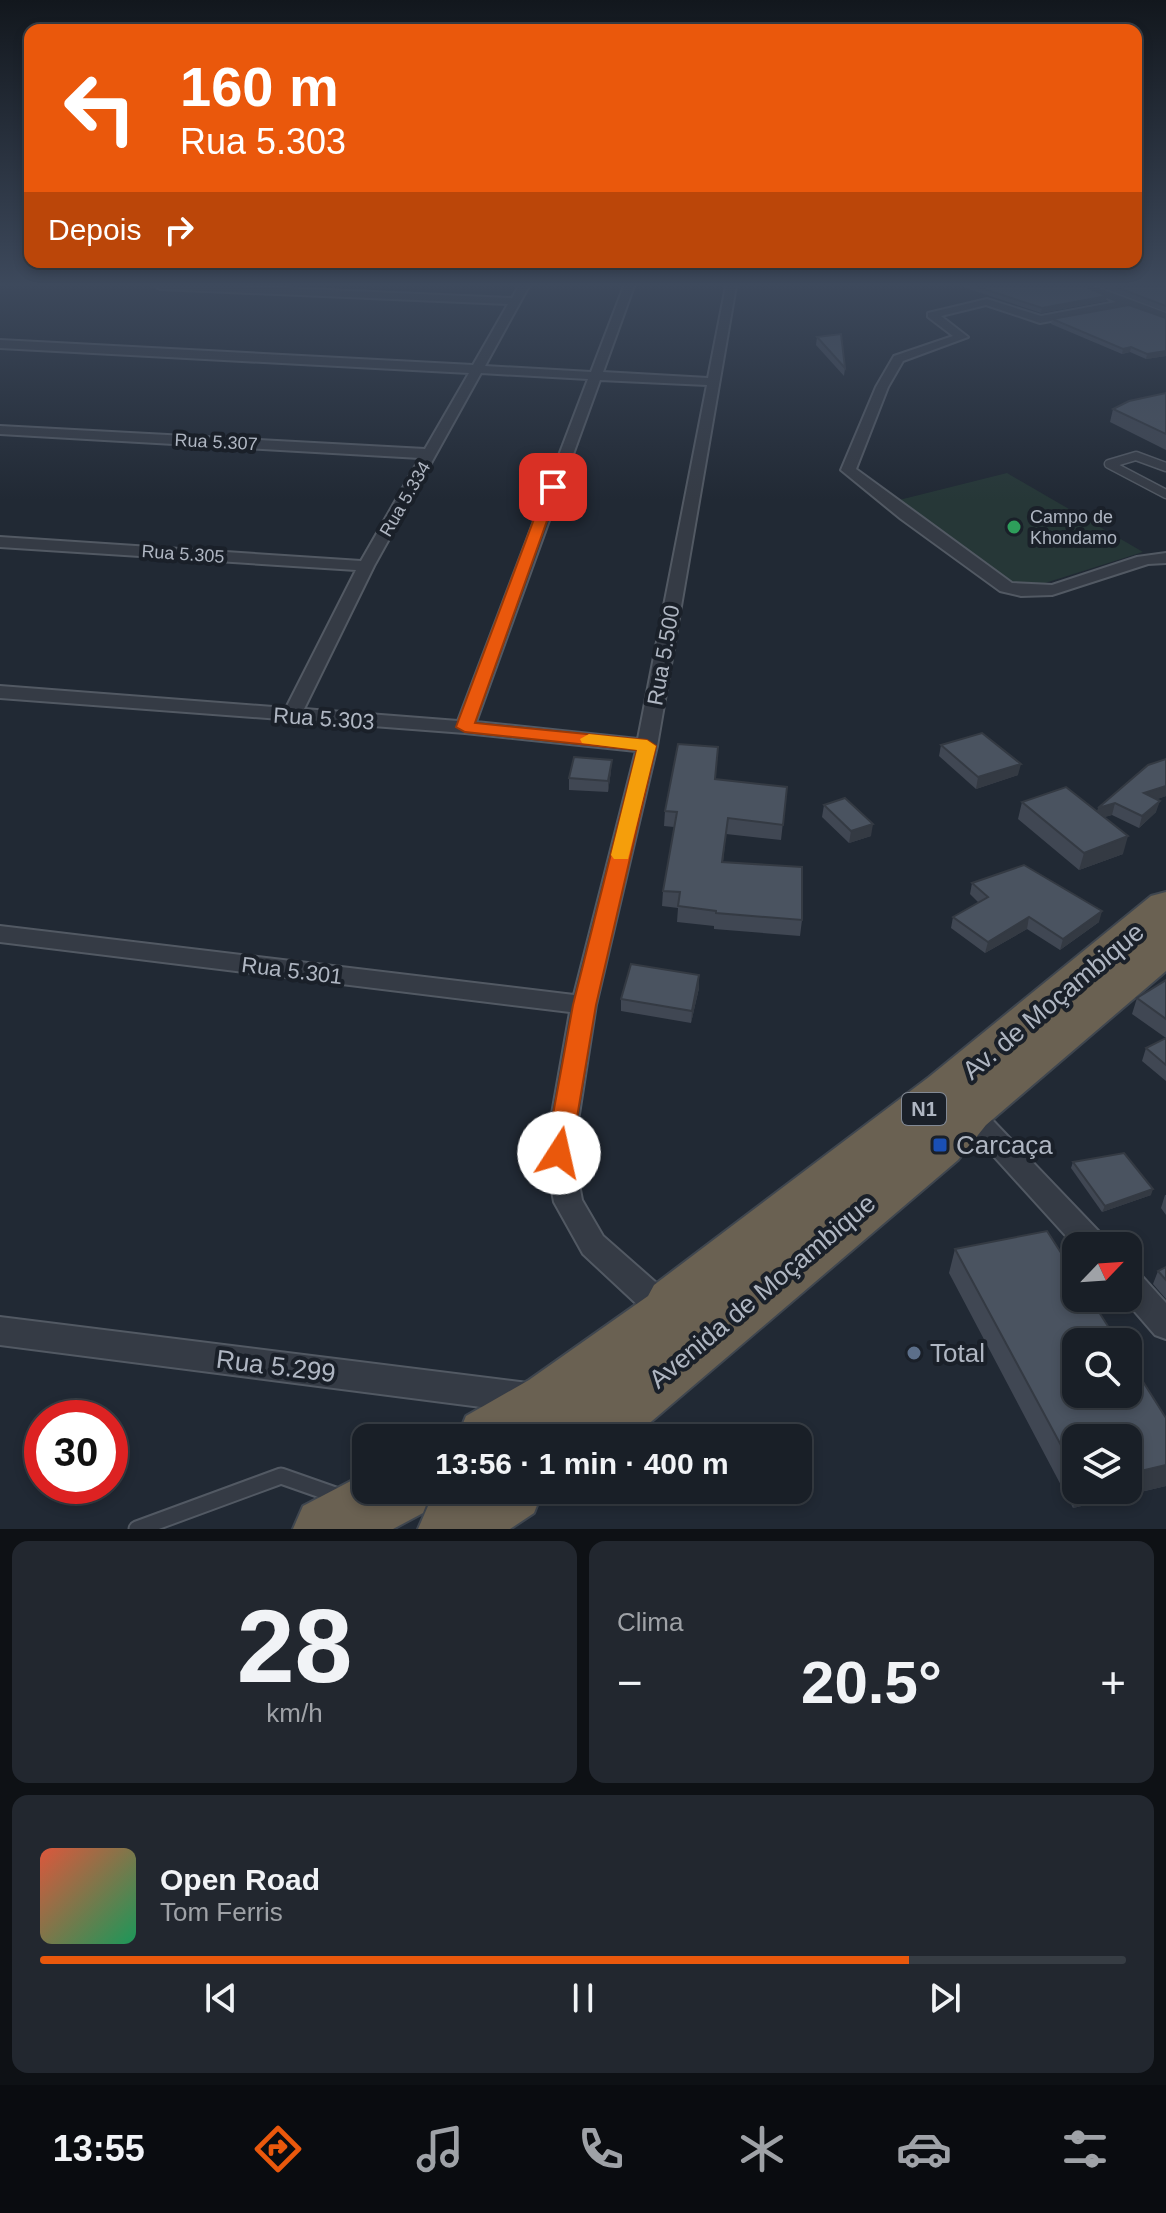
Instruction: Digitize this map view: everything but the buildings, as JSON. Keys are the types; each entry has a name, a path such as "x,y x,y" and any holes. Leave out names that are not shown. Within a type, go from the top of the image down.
{"highway":[{"name":"Av. de Moçambique","path":"672,1308 947,1091 1166,906"},
{"name":"Av. de Moçambique","path":"954,1128 1166,946"},
{"name":"Avenida de Moçambique","path":"547,1424 568,1419 954,1128"},
{"name":"Avenida de Moçambique","path":"568,1419 672,1308"},
{"path":"451,1529 489,1504"}],"street":[{"path":"267,357 714,382"},
{"name":"Rua 5.334","path":"291,716 366,566 486,357"},
{"path":"465,727 604,357"},
{"name":"Rua 5.500","path":"672,1308 593,1245 568,1202 559,1153 584,1005 647,746 718,357"},
{"path":"903,357 898,359 882,387 848,470 906,516 1006,587 1018,592 1037,594 1145,560 1166,558"},
{"name":"Rua 5.307","path":"0,430 431,454"},
{"name":"Rua 5.305","path":"0,542 366,566"},
{"name":"Rua 5.303","path":"0,692 465,727 647,746"},
{"name":"Rua 5.301","path":"0,934 584,1005"},
{"path":"954,1128 1077,1232"},
{"path":"1142,1298 1166,1325"},
{"name":"Rua 5.299","path":"0,1331 568,1419"}],"lane":[{"path":"1166,467 1136,456 1109,464 1166,494"},
{"path":"137,1529 281,1476 365,1509"}],"shaded area":[{"name":"Campo de Khondamo","path":"1007,473 1143,552 1023,590 891,502"}],"slow traffic":[{"path":"589,739 647,746 621,855"}],"place":[{"name":"Campo de Khondamo","path":"1014,527"},
{"name":"Carcaça","path":"940,1145"},
{"name":"Total","path":"914,1353"}],"route":[{"path":"553,487 465,727 647,746 584,1005 559,1153"}]}
